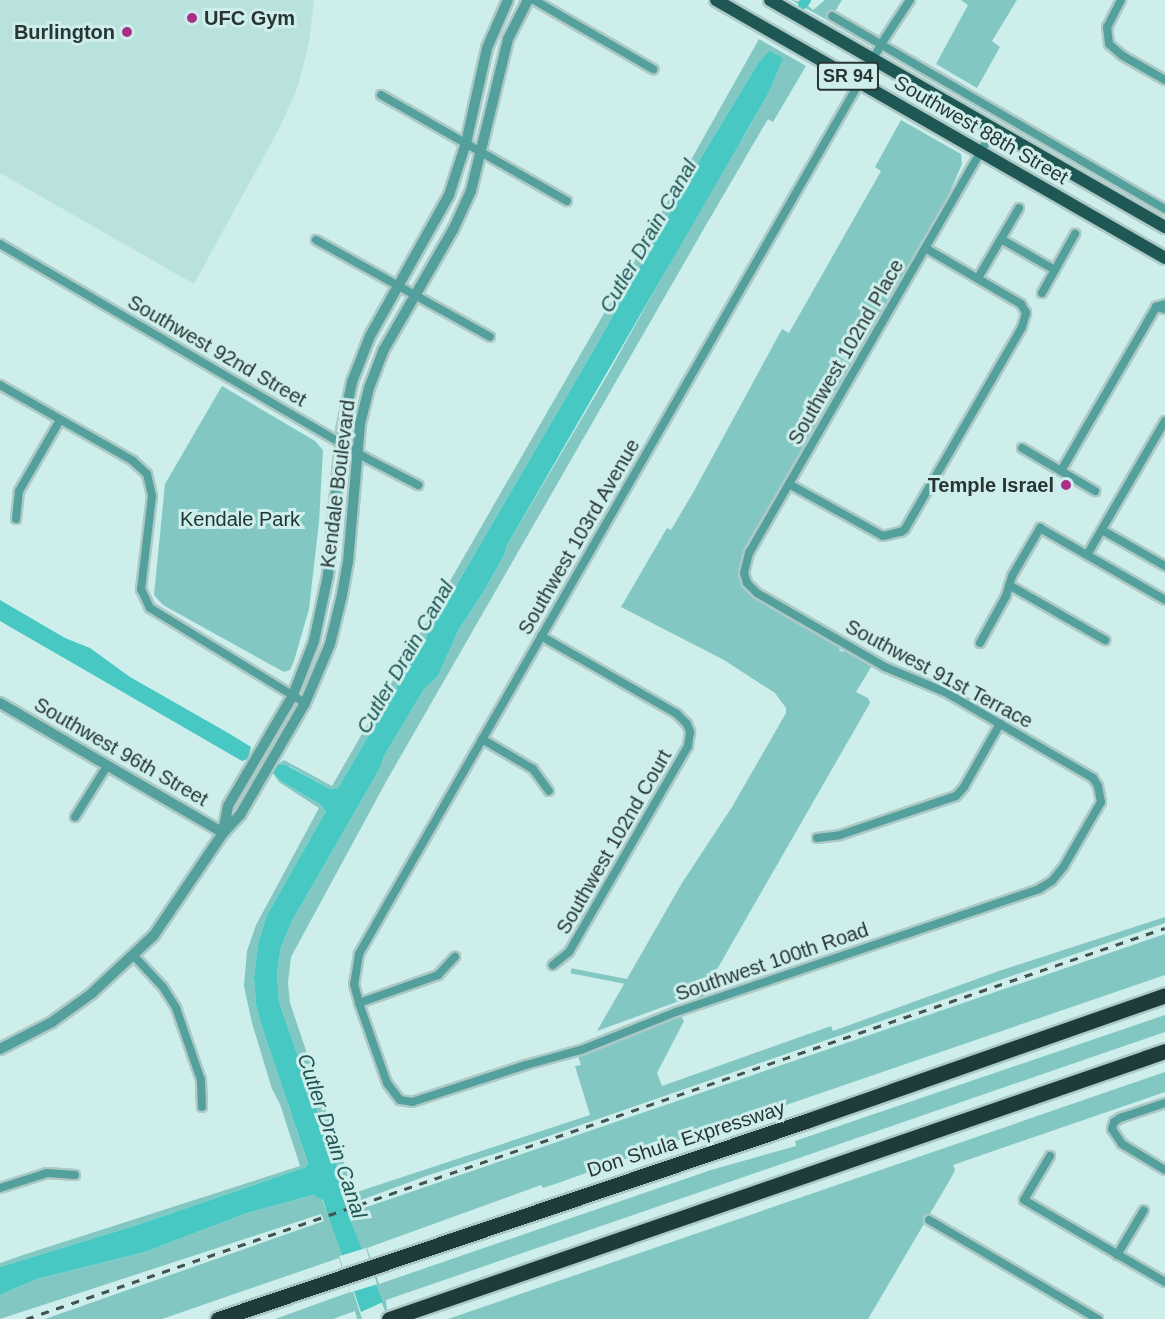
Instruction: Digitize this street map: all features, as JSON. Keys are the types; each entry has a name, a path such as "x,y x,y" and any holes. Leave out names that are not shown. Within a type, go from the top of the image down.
{"highway":[{"name":"Don Shula Expressway","path":"218,1319 806,1121 1165,994"},
{"path":"390,1319 1165,1051"}],"main road":[{"name":"Southwest 88th Street","path":"716,0 1165,258"},
{"name":"Southwest 88th Street","path":"770,0 1165,227"}],"street":[{"name":"Kendale Boulevard","path":"223,833 228,806 293,695 314,641 325,597 346,406 358,364 370,336 444,207 466,143 483,64 494,28 508,0"},
{"name":"Kendale Boulevard","path":"0,1049 65,1014 134,956 172,911 223,833 240,815 305,702 330,644 342,595 348,562 360,424 369,388 383,351 453,230 471,191 508,39 528,0"},
{"path":"534,0 652,69"},
{"name":"Southwest 103rd Avenue","path":"402,1100 392,1093 387,1083 359,1003 354,984 358,954 881,45 910,0"},
{"path":"1121,0 1107,27 1107,40 1114,50 1165,80"},
{"name":"Southwest 88th Street","path":"832,15 1165,209"},
{"path":"381,94 567,201"},
{"name":"Southwest 102nd Place","path":"757,593 745,578 746,560 994,128"},
{"path":"978,278 1020,208"},
{"path":"1042,293 1076,234"},
{"path":"1001,239 1055,270"},
{"path":"316,240 490,337"},
{"name":"Southwest 92nd Street","path":"0,244 357,453 418,485"},
{"path":"789,484 883,536 896,536 905,529 1022,327 1026,313 1021,304 925,248"},
{"path":"1061,471 1156,307 1165,304"},
{"path":"1156,307 1165,309"},
{"path":"0,385 137,464 149,478 152,496 141,589 150,608 305,702"},
{"path":"16,519 19,491 60,420"},
{"path":"1087,555 1165,421"},
{"path":"1022,448 1095,491"},
{"path":"980,643 1040,528 1165,600"},
{"path":"1102,530 1165,567"},
{"path":"1010,585 1105,640"},
{"name":"Southwest 91st Terrace","path":"757,593 890,670 945,692 1089,775 1100,790"},
{"name":"Southwest 102nd Court","path":"541,636 677,714 689,728 689,745 570,952 553,965"},
{"name":"Southwest 96th Street","path":"0,703 223,833"},
{"path":"817,838 840,836 956,796 964,787 1000,724"},
{"path":"482,739 533,769 549,791"},
{"path":"75,817 107,766"},
{"name":"Southwest 100th Road","path":"402,1100 412,1102 526,1065 581,1050 676,1012 1039,889 1052,881 1064,866 1100,806 1100,790"},
{"path":"134,956 163,987 176,1008 201,1080 202,1107"},
{"path":"359,1003 438,975 454,957"},
{"path":"1165,1103 1120,1118 1114,1122 1112,1129 1122,1144 1165,1170"},
{"path":"1050,1156 1024,1200 1165,1282"},
{"path":"0,1188 47,1173 75,1175"},
{"path":"1118,1255 1144,1210"},
{"path":"929,1220 1098,1319"}],"shaded area":[{"path":"0,0 314,0 309,43 298,86 280,127 194,284 0,173"},
{"path":"769,51 783,58 768,94 506,547 484,591 459,629 438,676 424,689 384,756 380,768 292,921 281,947 277,973 279,1002 341,1178 348,1214 383,1302 361,1312 323,1200 313,1195 247,1213 145,1252 37,1279 0,1295 0,1267 137,1225 306,1167 308,1163 261,1024 256,1005 254,977 258,944 267,915 326,811 321,805 281,781 272,772 277,765 286,765 330,789 338,788 596,346 693,171 757,65"},
{"path":"0,600 65,638 90,648 130,677 251,747 248,759 242,761 0,621"}],"green space":[{"path":"791,0 804,2 813,10 825,0 842,0 829,21"},
{"path":"961,0 1017,0 992,41 1000,47 977,88 936,64 968,5"},
{"path":"759,39 806,66 773,122 768,119 706,225 387,780 291,957 288,983 290,1003 354,1193 590,1115 575,1066 581,1065 578,1056 681,1016 684,1021 657,1073 662,1086 831,1026 833,1031 999,971 1165,917 1165,923 543,1138 429,1175 353,1203 355,1211 1165,934 1165,975 719,1128 707,1130 558,1183 543,1188 541,1185 367,1248 379,1284 711,1170 796,1146 795,1141 1165,1015 1165,1032 386,1300 388,1319 348,1214 341,1178 279,1002 277,973 281,947 292,921 380,768 384,756 424,689 438,676 459,629 484,591 506,547 608,374 715,182 768,94 781,61 757,65 693,171 596,346 338,788 330,789 289,766 277,765 284,760 332,786"},
{"path":"901,120 961,154 962,164 945,203 743,555 739,571 743,586 755,597 841,646 839,650 843,652 845,648 873,664 856,692 868,698 870,703 704,992 597,1031 682,883 732,807 786,713 786,708 775,693 724,660 621,607 667,528 671,530 694,491 782,329 789,333 881,171 875,167"},
{"name":"Kendale Park","path":"222,386 315,441 323,450 319,522 309,609 294,661 290,670 284,672 163,605 154,595 165,484"},
{"path":"272,772 281,781 321,805 326,811 267,915 258,944 254,977 256,1005 261,1024 308,1163 306,1167 137,1225 0,1267 0,1263 26,1254 300,1166 280,1104 272,1089 252,1023 244,986 247,951 256,925 319,808 279,782"},
{"path":"571,968 704,994 703,999 571,973"},
{"path":"1165,1072 1165,1092 953,1165 955,1170 951,1178 868,1319 448,1319"},
{"path":"313,1195 321,1197 330,1219 362,1319 357,1319 355,1311 333,1319 275,1319 350,1292 339,1258 162,1319 45,1319 324,1221 321,1214 0,1319 0,1295 37,1279 145,1252 247,1213"}],"pier":[{"path":"366,1248 377,1284 350,1293 339,1256"}],"waterway":[{"name":"Cutler Drain Canal","path":"803,4 806,0"}],"railway":[{"path":"26,1319 1165,928"}],"place":[{"name":"UFC Gym","path":"192,18"},
{"name":"Burlington","path":"127,32"},
{"name":"Temple Israel","path":"1066,485"}]}
